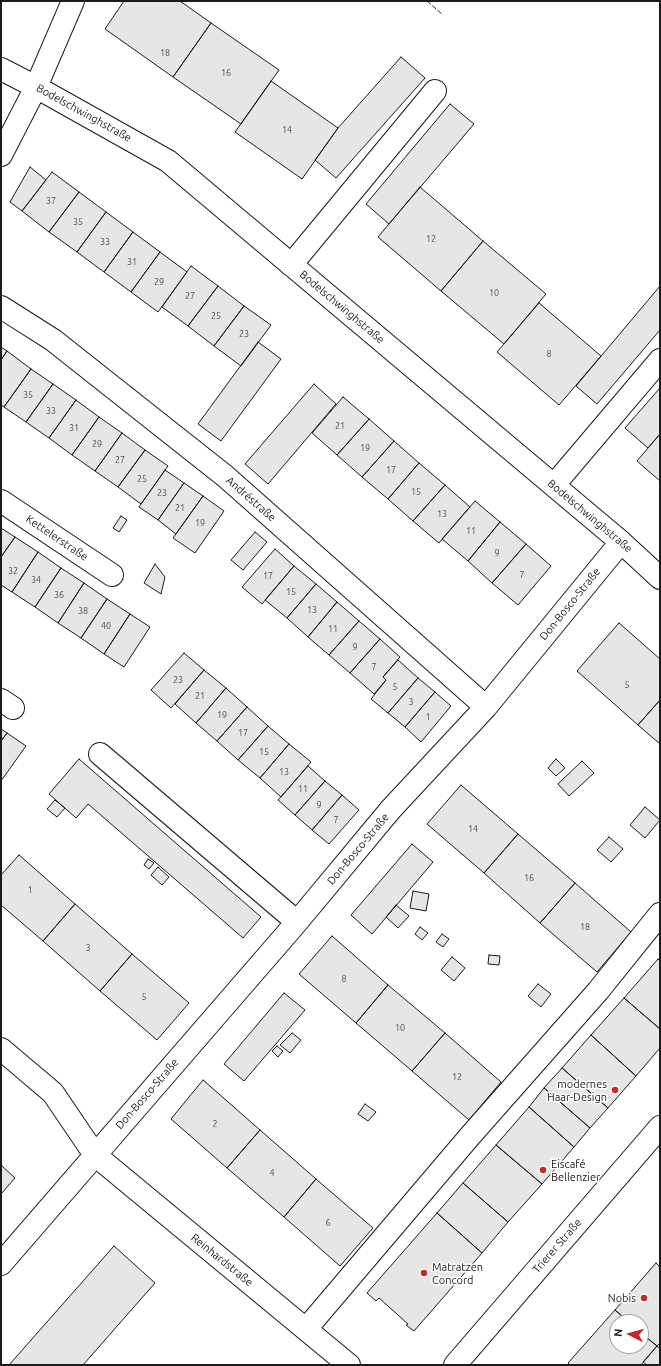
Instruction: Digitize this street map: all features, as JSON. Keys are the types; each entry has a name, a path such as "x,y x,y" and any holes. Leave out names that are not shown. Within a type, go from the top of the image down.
{"street":[{"path":"1,155 36,86 73,1"},
{"name":"Bodelschwinghstraße","path":"1,69 36,86 168,161 554,485 621,542 660,578"},
{"path":"291,265 435,91"},
{"name":"Andréstraße","path":"1,307 53,340 225,476 486,707"},
{"path":"554,485 660,360"},
{"name":"Kettelerstraße","path":"1,501 112,575"},
{"name":"Don-Bosco-Straße","path":"95,1155 297,922 391,810 486,707 621,542"},
{"path":"100,754 297,922"},
{"path":"306,1329 465,1142 598,991 660,914"},
{"name":"Reinhardstraße","path":"1,1048 53,1093 95,1155 349,1365"},
{"name":"Trierer Straße","path":"454,1365 660,1127"},
{"path":"1,1264 95,1155"}],"building":[{"path":"124,1 180,1 211,23 173,77 105,29"},
{"path":"211,23 279,70 241,124 173,77"},
{"path":"401,57 425,78 336,178 315,160 338,128"},
{"path":"271,81 338,128 302,179 235,132"},
{"path":"450,104 474,124 389,224 366,204"},
{"path":"30,167 46,180 22,211 10,202"},
{"path":"52,172 79,192 49,232 22,211"},
{"path":"420,187 483,241 441,291 378,237"},
{"path":"79,192 106,212 77,252 49,232"},
{"path":"106,212 133,232 104,272 77,252"},
{"path":"133,232 160,252 131,292 104,272"},
{"path":"483,241 546,294 504,344 441,291"},
{"path":"160,252 187,272 158,312 131,292"},
{"path":"191,266 218,286 188,326 162,307"},
{"path":"218,286 244,306 214,346 188,326"},
{"path":"660,286 660,330 597,404 576,386"},
{"path":"539,303 601,356 559,405 497,352"},
{"path":"244,306 271,325 241,366 214,346"},
{"path":"258,342 281,359 221,441 198,424"},
{"path":"1,347 7,351 1,360"},
{"path":"7,351 31,369 4,407 1,405 1,360"},
{"path":"31,369 53,384 26,422 4,407"},
{"path":"53,384 76,400 49,438 26,422"},
{"path":"314,384 336,404 268,484 245,464"},
{"path":"660,388 660,434 648,448 625,428"},
{"path":"343,397 369,419 337,455 312,433"},
{"path":"76,400 99,417 72,455 49,438"},
{"path":"99,417 122,433 95,471 72,455"},
{"path":"369,419 394,441 362,477 337,455"},
{"path":"122,433 145,450 118,487 95,471"},
{"path":"660,434 660,481 637,461"},
{"path":"394,441 419,463 388,499 362,477"},
{"path":"145,450 168,466 141,504 118,487"},
{"path":"419,463 445,485 413,521 388,499"},
{"path":"165,470 184,483 158,520 139,507"},
{"path":"184,483 203,496 176,534 158,520"},
{"path":"445,485 470,507 439,543 413,521"},
{"path":"203,496 224,511 195,553 173,538"},
{"path":"475,501 500,522 468,561 442,539"},
{"path":"121,516 127,520 119,532 113,528"},
{"path":"500,522 526,544 492,583 468,561"},
{"path":"1,528 15,537 1,557"},
{"path":"255,532 267,542 243,570 231,560"},
{"path":"15,537 38,552 12,592 1,585 1,557"},
{"path":"526,544 551,566 518,605 492,583"},
{"path":"275,549 294,566 262,604 242,587"},
{"path":"38,552 61,568 35,607 12,592"},
{"path":"155,564 165,577 161,594 144,583"},
{"path":"294,566 316,584 287,618 265,600"},
{"path":"61,568 84,583 58,623 35,607"},
{"path":"84,583 107,599 81,638 58,623"},
{"path":"316,584 337,602 308,637 287,618"},
{"path":"107,599 130,614 104,654 81,638"},
{"path":"337,602 359,621 329,655 308,637"},
{"path":"130,614 150,627 124,667 104,654"},
{"path":"359,621 380,639 350,673 329,655"},
{"path":"619,623 660,659 660,700 638,725 577,671"},
{"path":"380,639 400,657 383,677 386,680 374,694 350,673"},
{"path":"184,653 204,670 171,708 151,690"},
{"path":"398,660 418,678 388,713 371,699 386,680 383,677"},
{"path":"204,670 226,688 196,723 175,704"},
{"path":"418,678 435,692 405,727 388,713"},
{"path":"226,688 247,707 217,741 196,723"},
{"path":"435,692 451,706 421,742 405,727"},
{"path":"660,700 660,744 638,725"},
{"path":"247,707 268,726 238,760 217,741"},
{"path":"268,726 289,744 260,778 238,760"},
{"path":"1,729 7,733 1,741"},
{"path":"7,733 26,746 1,781 1,741"},
{"path":"289,744 311,762 281,797 260,778"},
{"path":"79,759 261,917 243,938 88,804 76,818 49,794"},
{"path":"556,759 565,768 556,776 548,768"},
{"path":"582,761 594,773 569,796 558,784"},
{"path":"308,766 325,781 295,815 278,800"},
{"path":"325,781 342,795 312,830 295,815"},
{"path":"461,785 518,834 484,873 427,824"},
{"path":"342,795 359,810 329,844 312,830"},
{"path":"55,800 65,808 57,817 47,809"},
{"path":"645,807 660,820 645,838 630,825"},
{"path":"518,834 575,883 540,923 484,873"},
{"path":"609,837 623,849 611,862 597,850"},
{"path":"412,844 433,862 372,934 351,915"},
{"path":"19,855 75,904 43,941 1,905 1,875"},
{"path":"148,859 154,863 149,869 144,865"},
{"path":"158,867 169,877 162,885 151,875"},
{"path":"575,883 631,932 597,972 540,923"},
{"path":"413,891 429,894 426,911 410,908"},
{"path":"75,904 132,954 100,991 43,941"},
{"path":"396,905 409,916 398,928 386,917"},
{"path":"420,927 428,933 422,940 415,934"},
{"path":"442,934 449,939 443,947 436,942"},
{"path":"332,936 388,985 356,1023 299,974"},
{"path":"132,954 189,1003 157,1040 100,991"},
{"path":"489,955 500,956 499,965 488,964"},
{"path":"452,957 465,968 454,981 441,970"},
{"path":"658,959 660,961 660,1029 624,998"},
{"path":"538,984 551,994 541,1007 528,996"},
{"path":"388,985 445,1033 412,1071 356,1023"},
{"path":"284,993 305,1010 244,1081 224,1064"},
{"path":"624,998 660,1029 660,1048 636,1076 591,1035"},
{"path":"292,1033 301,1040 290,1053 280,1045"},
{"path":"445,1033 501,1082 469,1120 412,1071"},
{"path":"591,1035 636,1076 608,1108 562,1068"},
{"path":"277,1046 283,1051 278,1057 272,1051"},
{"path":"562,1068 608,1108 590,1128 544,1088"},
{"path":"203,1080 260,1130 227,1168 171,1119"},
{"path":"544,1088 590,1128 574,1147 529,1107"},
{"path":"365,1104 376,1112 368,1121 358,1114"},
{"path":"529,1107 574,1147 542,1184 496,1145"},
{"path":"260,1130 316,1179 284,1217 227,1168"},
{"path":"496,1145 542,1184 508,1222 463,1183"},
{"path":"1,1165 15,1178 1,1194"},
{"path":"316,1179 373,1228 340,1266 284,1217"},
{"path":"463,1183 508,1222 482,1253 437,1213"},
{"name":"Matratzen Concord","path":"437,1213 482,1253 414,1331 379,1298 376,1301 367,1293"},
{"path":"114,1246 155,1283 83,1365 9,1365"},
{"path":"656,1263 660,1267 660,1343 657,1346 649,1340 649,1314 620,1314 615,1310"},
{"path":"615,1310 620,1314 611,1314"},
{"path":"609,1317 609,1354 649,1354 649,1340 657,1346 641,1365 570,1365 568,1363"},
{"path":"657,1346 660,1349 660,1365 647,1365 643,1362"}],"fence":[{"path":"427,1 443,15"}],"place":[{"name":"modernes Haar-Design","path":"615,1090"},
{"name":"Eiscafé Bellenzier","path":"543,1170"},
{"name":"Matratzen Concord","path":"424,1273"},
{"name":"Nobis","path":"644,1298"}]}
